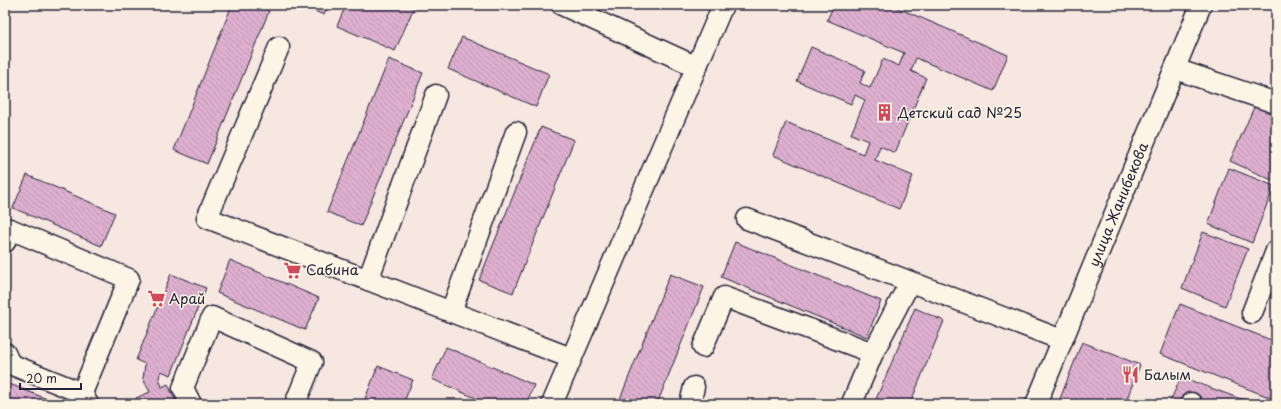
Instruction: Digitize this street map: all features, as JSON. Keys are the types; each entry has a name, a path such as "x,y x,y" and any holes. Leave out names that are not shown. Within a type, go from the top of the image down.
{"street":[{"path":"562,5 697,67"},
{"path":"552,404 723,5"},
{"name":"улица Жанибекова","path":"1036,404 1201,5"},
{"path":"279,47 207,218 571,358"},
{"path":"1175,69 1276,103"},
{"path":"368,280 436,95"},
{"path":"451,312 516,132"},
{"path":"747,219 1062,340"},
{"path":"5,242 10,229 129,279 85,399 10,364 5,353"},
{"path":"1252,314 1276,251"},
{"path":"852,403 873,354 910,282"},
{"path":"703,347 724,297 873,354"},
{"path":"191,404 184,388 212,317 312,362 295,404"}],"building":[{"path":"232,5 253,5 269,11 207,164 174,150"},
{"path":"300,5 328,5 324,15"},
{"path":"346,5 415,5 395,51 337,26"},
{"name":"Детский сад №25","path":"834,5 891,5 1008,55 993,91 916,58 911,71 926,78 895,153 880,146 875,160 913,176 899,209 773,155 786,122 863,154 868,141 851,134 865,100 855,95 851,104 797,81 811,47 865,70 860,83 870,88 883,59 899,66 904,53 827,20"},
{"path":"462,37 549,74 536,107 448,69"},
{"path":"389,59 423,73 361,226 327,212"},
{"path":"1255,105 1276,114 1276,182 1230,161"},
{"path":"541,127 574,140 513,293 479,280"},
{"path":"1229,168 1274,186 1252,243 1208,224"},
{"path":"27,175 115,213 101,246 13,208"},
{"path":"1203,232 1248,249 1225,306 1182,288"},
{"path":"735,242 881,301 867,337 721,277"},
{"path":"230,260 319,298 305,330 217,293"},
{"path":"171,274 206,288 171,375 161,371 159,378 162,387 168,384 177,404 138,404 136,398 150,392 143,379 145,364 136,360"},
{"path":"670,274 704,287 657,404 618,404"},
{"path":"1180,304 1276,342 1276,400 1160,354"},
{"path":"915,308 944,321 910,404 874,404"},
{"path":"1082,342 1140,365 1125,404 1058,404"},
{"path":"446,347 534,385 526,404 489,404 432,379"},
{"path":"378,366 413,380 403,404 363,404"},
{"path":"1181,377 1238,398 1271,404 1169,404"},
{"path":"5,382 59,404 5,404"}],"place":[{"name":"Детский сад №25","path":"885,113"},
{"name":"Сабина","path":"293,270"},
{"name":"Арай","path":"156,299"},
{"name":"Балым","path":"1131,375"}]}
